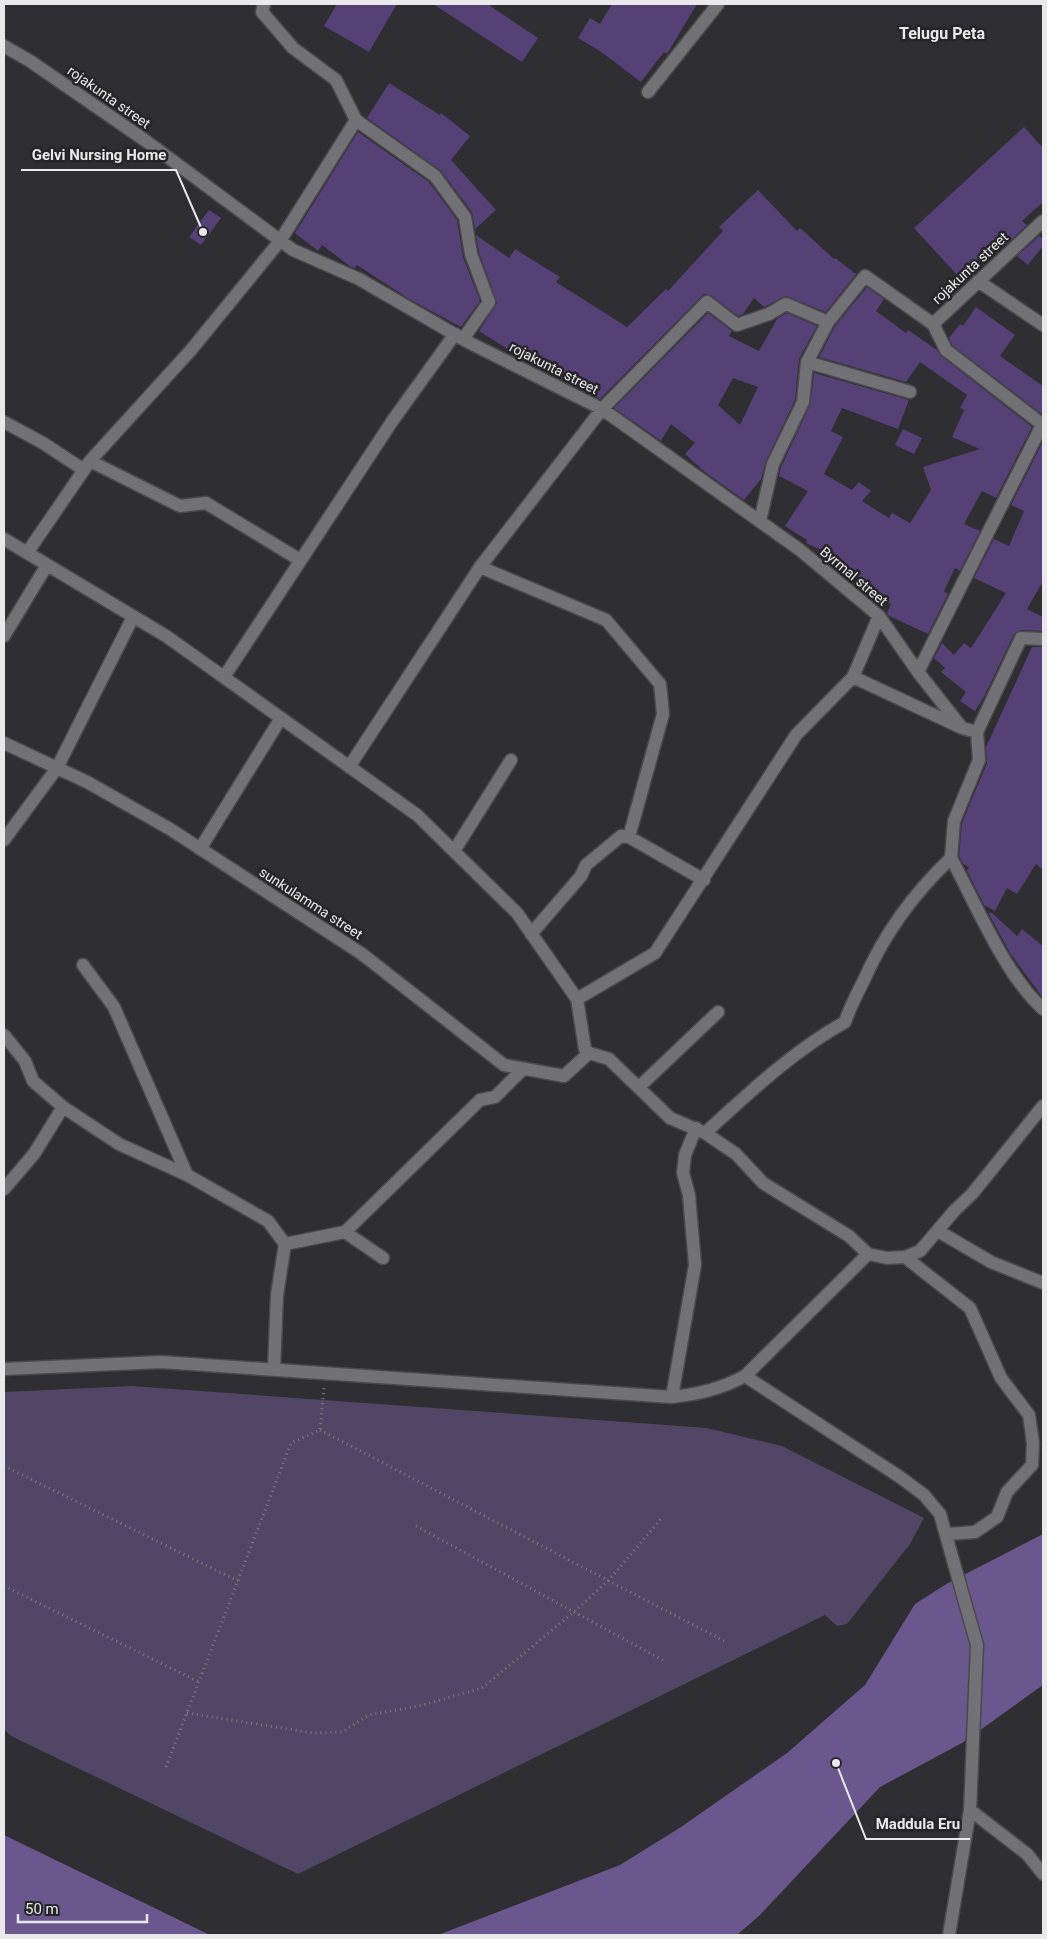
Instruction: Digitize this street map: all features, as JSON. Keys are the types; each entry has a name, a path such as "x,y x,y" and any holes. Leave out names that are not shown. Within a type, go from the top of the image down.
{"street":[{"path":"224,678 392,420 489,302 471,254 465,217 435,176 356,120 336,80 293,48 262,12 264,4"},
{"path":"648,92 718,4"},
{"name":"rojakunta street","path":"4,46 30,61 146,141 293,250 359,279 459,337 602,409 707,302 736,325 769,314 786,304 828,322 865,276 933,324 1042,223"},
{"path":"27,553 87,466 191,350 280,241 356,120"},
{"path":"978,281 1043,325"},
{"path":"760,521 773,464 803,402 807,362 828,322"},
{"path":"918,672 1043,424 946,350 933,324"},
{"path":"807,362 910,392"},
{"path":"349,767 480,567 602,409"},
{"name":"Byrmal street","path":"602,409 800,550 879,616 918,672 962,728"},
{"path":"4,422 87,466 180,506 206,503 300,560"},
{"path":"4,539 166,636 417,815 517,913 578,999 585,1049 589,1053 609,1060 670,1118 701,1130 736,1154 764,1183 849,1236 868,1254 887,1258 905,1257 920,1251 1013,1146 1043,1106"},
{"path":"4,636 47,565"},
{"path":"480,567 606,620 660,684 663,714 629,837"},
{"path":"4,840 57,768 133,616"},
{"path":"578,999 656,953 796,735 853,677 879,616"},
{"path":"1043,639 1021,638 977,732 979,760 954,821 951,858 1004,958 1032,999 1043,1009"},
{"path":"853,677 962,728 977,732"},
{"path":"200,849 281,718"},
{"name":"sunkulamma street","path":"4,743 87,782 200,849 362,954 504,1065 564,1076 589,1053"},
{"path":"454,852 511,760"},
{"path":"531,934 581,876 586,866 621,836 629,837 704,880"},
{"path":"672,1397 695,1265 689,1195 683,1173 685,1155 701,1130 791,1056 813,1040 846,1022 850,1006 872,960 894,923 923,884 951,858"},
{"path":"83,965 114,1007 187,1175"},
{"path":"639,1087 718,1012"},
{"path":"4,1035 25,1061 32,1081 63,1107 119,1144 187,1175 268,1221 285,1244 277,1295 274,1369"},
{"path":"285,1244 345,1232 480,1100 495,1098 523,1069"},
{"path":"4,1189 34,1154 63,1107"},
{"path":"938,1231 991,1262 1043,1283"},
{"path":"345,1232 383,1258"},
{"path":"4,1368 162,1362 672,1397 700,1394 720,1388 745,1376 868,1254"},
{"path":"905,1257 970,1308 1001,1378 1029,1415 1033,1443 1032,1465 1007,1492 997,1517 975,1532 948,1534"},
{"path":"745,1376 924,1495 940,1514 948,1534 977,1646 970,1810 948,1935"},
{"path":"970,1810 1027,1854 1043,1874"}],"path":[{"path":"320,1430 325,1373"},
{"path":"320,1430 724,1642"},
{"path":"166,1767 291,1443 320,1430"},
{"path":"4,1466 238,1581"},
{"path":"187,1713 314,1733 342,1732 369,1715 423,1705 482,1688 574,1612 608,1581 661,1519"},
{"path":"416,1526 666,1662"},
{"path":"4,1586 199,1682"}],"shaded area":[{"path":"132,1386 707,1428 782,1446 924,1518 910,1544 847,1624 837,1626 825,1615 298,1874 11,1736 4,1729 4,1392"},
{"path":"1043,1534 1043,1685 962,1743 880,1787 760,1915 737,1935 438,1935 620,1865 681,1827 787,1753 865,1685 915,1604 948,1583"},
{"path":"4,1835 210,1935 4,1935"}],"building":[{"path":"337,4 397,4 369,52 324,26"},
{"path":"433,4 487,4 538,38 522,62"},
{"path":"612,4 697,4 667,54 664,52 641,82 600,51 578,38 590,18 600,24"},
{"path":"389,83 440,115 441,113 470,136 451,160 496,210 475,229 472,212 441,171 367,118"},
{"path":"1024,127 1043,148 1043,202 1022,221 1027,225 1005,246 1000,242 960,278 914,228"},
{"path":"358,132 429,182 457,220 463,257 480,301 461,327 409,299 357,265 355,268 351,267 322,245 318,251 295,233"},
{"path":"758,190 797,231 800,228 834,259 856,274 826,312 786,296 764,307 754,298 743,314 738,316 712,296 704,294 600,399 551,373 555,366 530,352 525,360 479,331 497,303 479,252 476,235 509,258 515,249 560,277 556,282 627,327 666,289 668,291 723,231 719,227"},
{"path":"209,210 221,218 201,245 189,237"},
{"path":"1039,236 1043,239 1043,246 1028,265 1017,256"},
{"path":"867,287 884,299 876,311 906,333 908,330 937,350 941,356 1032,427 996,498 982,491 964,524 980,531 960,571 955,568 944,591 948,594 928,634 889,616 887,613 891,604 863,591 867,581 839,567 825,557 828,553 806,543 807,540 785,526 808,491 779,476 781,467 810,405 814,373 909,400 898,429 842,408 831,431 843,437 824,474 852,490 859,482 871,491 862,501 889,518 892,513 910,523 931,490 923,467 980,449 952,437 964,410 960,408 967,395 920,362 906,382 819,357 835,326"},
{"path":"976,307 1015,335 1000,356 1043,386 1043,415 952,345 949,338 960,324 963,326"},
{"path":"708,313 732,331 729,336 759,351 777,319 787,313 817,326 799,359 795,400 766,461 761,479 744,500 706,473 685,454 695,443 671,424 661,441 614,408","holes":["733,378 758,387 740,425 718,405"]},
{"path":"903,429 922,438 914,454 895,445"},
{"path":"1043,441 1043,581 1027,609 1043,617 1043,631 1021,630 1014,634 984,697 975,711 960,701 966,692 941,672 945,668 934,658 942,643 954,655 964,643 971,648 1006,593 974,578 994,539 1009,546 1024,511 1011,505"},
{"path":"1032,647 1043,647 1043,870 1036,864 1017,894 1007,888 995,911 984,905 967,871 969,867 963,864 959,856 962,823 987,763 986,747"},
{"path":"991,912 1017,936 1022,929 1043,946 1043,998 1010,953 989,914"}],"place":[{"name":"Gelvi Nursing Home","path":"203,232"},
{"name":"Maddula Eru","path":"836,1763"}],"district":[{"name":"Telugu Peta","path":"942,33"}]}
